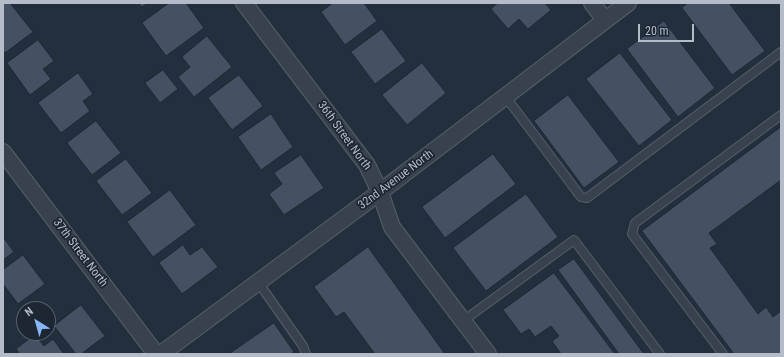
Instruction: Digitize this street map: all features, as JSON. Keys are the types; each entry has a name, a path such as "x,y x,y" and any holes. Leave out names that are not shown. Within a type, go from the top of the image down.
{"street":[{"name":"36th Street North","path":"244,3 367,165 380,192 392,227 488,354"},
{"path":"592,3 605,20"},
{"name":"32nd Avenue North","path":"162,354 380,192 628,3"},
{"name":"37th Street North","path":"3,152 156,354"}],"lane":[{"path":"505,96 581,197 588,198 781,52"},
{"path":"723,354 632,234 635,223 781,115"},
{"path":"463,321 574,240 660,354"},
{"path":"258,282 303,346 306,354"}],"building":[{"path":"3,3 10,3 33,32 5,53 3,50"},
{"path":"139,3 148,3 142,7"},
{"path":"169,3 186,3 204,28 166,56 142,23"},
{"path":"333,3 364,3 377,21 345,45 321,12"},
{"path":"498,3 545,3 551,10 528,29 519,19 508,29 491,9"},
{"path":"688,3 729,3 765,51 732,75 682,8"},
{"path":"664,21 715,88 678,117 627,49"},
{"path":"382,29 406,61 375,84 351,52"},
{"path":"207,36 232,67 194,97 178,77 190,67 182,57"},
{"path":"38,40 54,61 43,69 51,79 30,95 7,63"},
{"path":"620,53 672,120 639,146 586,79"},
{"path":"422,63 446,93 407,125 382,95"},
{"path":"163,70 178,89 160,103 145,83"},
{"path":"78,73 93,94 83,101 90,111 61,133 38,103"},
{"path":"239,75 263,106 232,130 208,98"},
{"path":"568,95 619,162 584,188 534,121"},
{"path":"271,114 293,147 261,170 238,137"},
{"path":"96,121 121,153 92,175 67,143"},
{"path":"781,127 781,180 709,233 717,244 710,248 758,314 766,307 773,317 781,311 781,354 734,354 642,231"},
{"path":"493,154 516,184 445,238 422,207"},
{"path":"301,155 324,188 284,215 269,194 282,184 274,173"},
{"path":"126,159 152,193 122,215 96,181"},
{"path":"170,190 196,225 153,257 127,222"},
{"path":"526,194 558,237 486,291 453,248"},
{"path":"3,237 14,252 3,260"},
{"path":"183,245 190,255 202,247 218,267 182,294 159,263"},
{"path":"368,247 445,354 375,354 344,312 336,317 314,287"},
{"path":"23,255 45,284 22,301 16,301 3,284 3,270"},
{"path":"574,259 644,354 619,354 558,270"},
{"path":"554,273 615,354 561,354 552,341 559,336 551,326 535,337 529,329 521,334 503,310"},
{"path":"81,305 105,336 81,354 76,354 56,329 56,324"},
{"path":"274,323 294,352 291,354 229,354"},
{"path":"27,341 40,341 44,346 50,341 54,341 64,354 20,354 16,349"}]}
